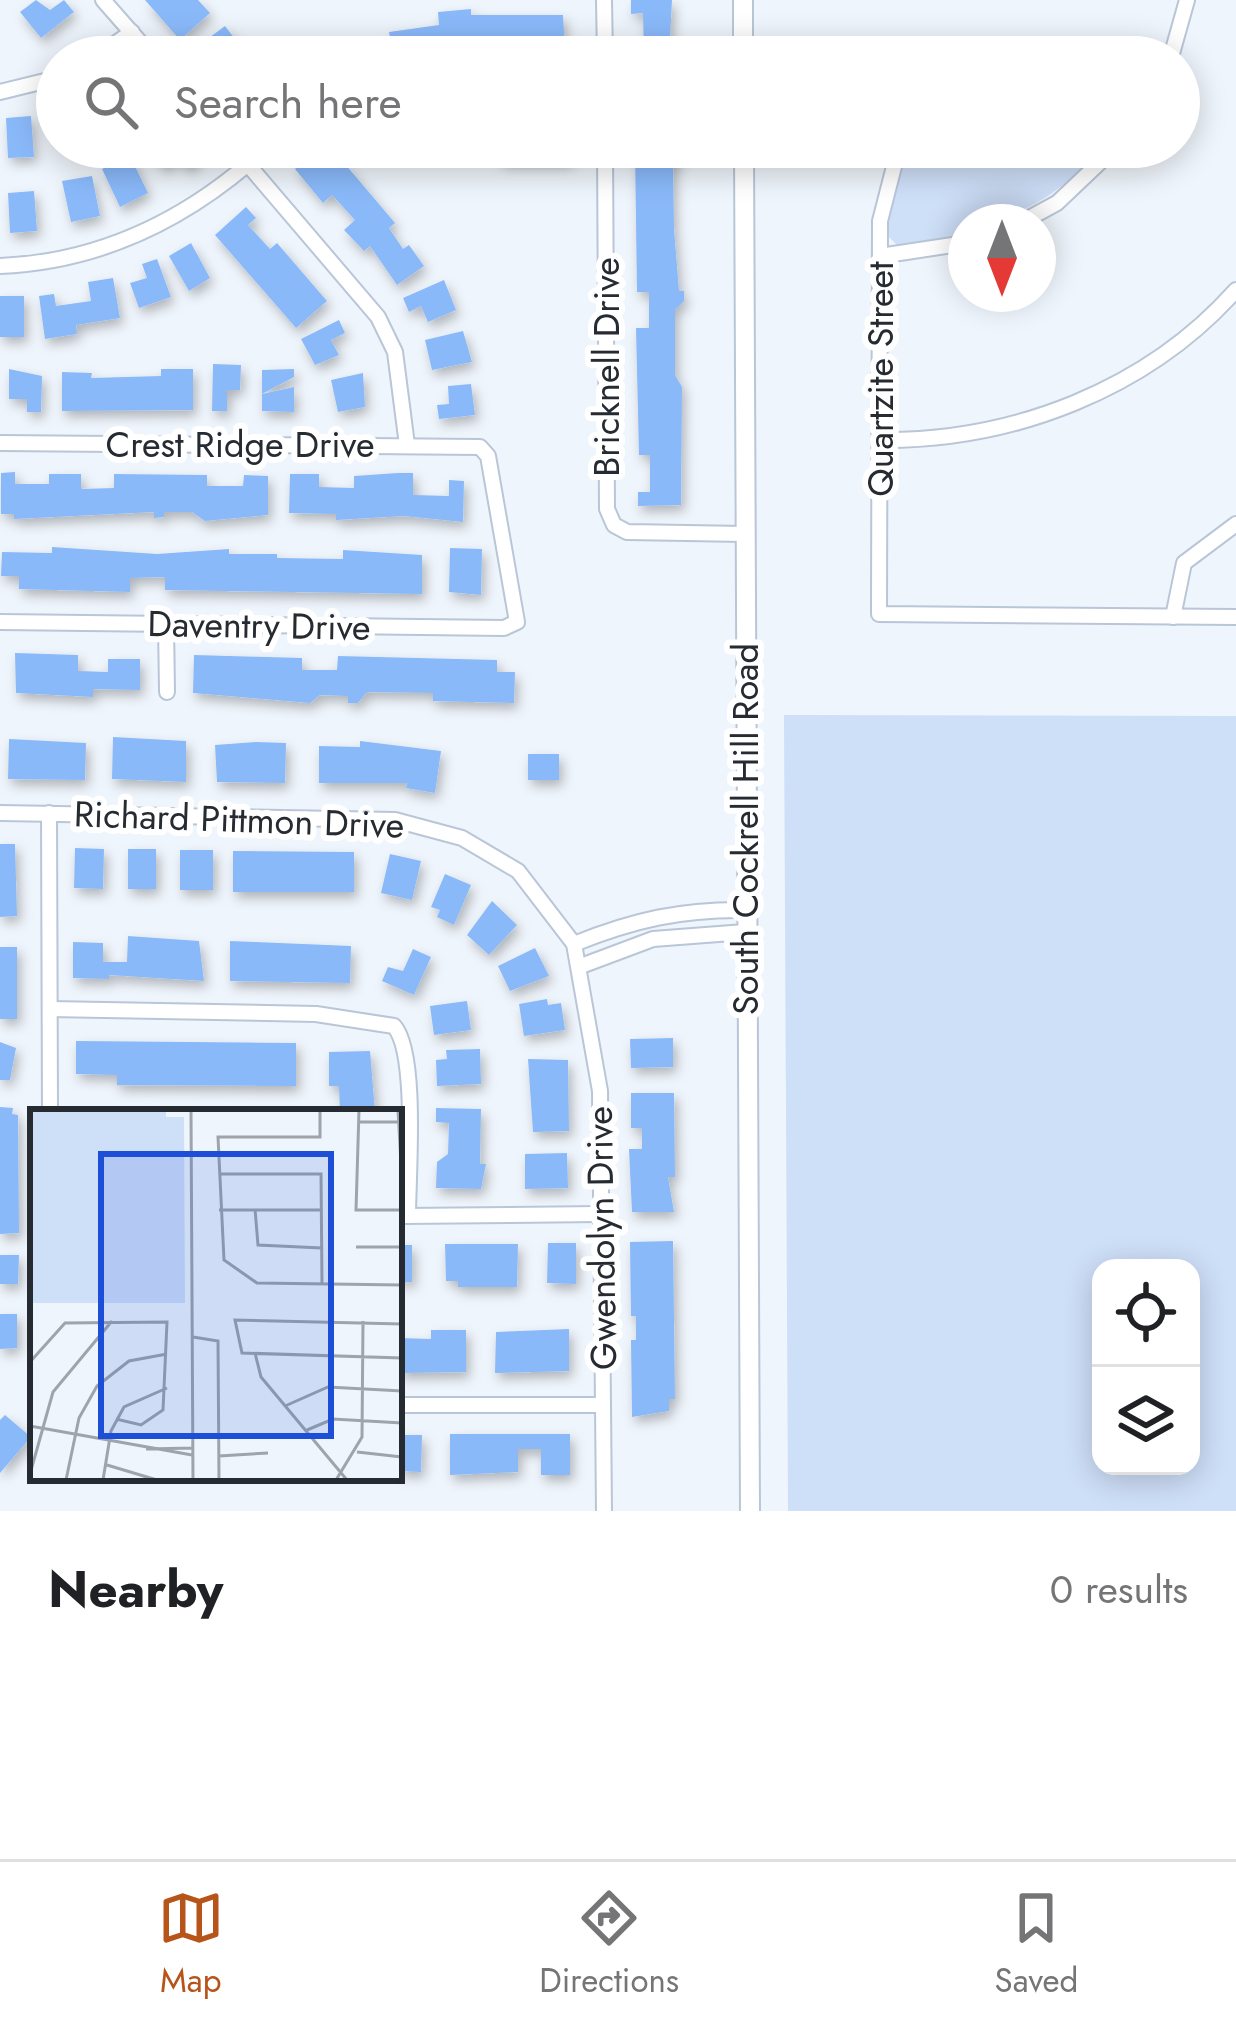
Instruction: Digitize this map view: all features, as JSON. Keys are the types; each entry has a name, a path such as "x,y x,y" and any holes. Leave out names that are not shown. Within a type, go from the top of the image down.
{"main road":[{"path":"743,0 743,36"},
{"name":"South Cockrell Hill Road","path":"744,168 750,1511"}],"street":[{"path":"103,0 135,36"},
{"path":"604,0 604,36"},
{"path":"1177,36 1187,0"},
{"path":"126,36 132,32"},
{"path":"0,92 36,83"},
{"path":"0,266 74,258 129,241 183,212 243,168"},
{"path":"251,168 378,316 395,352 407,445"},
{"name":"Bricknell Drive","path":"605,168 607,508 614,524 627,532 745,534"},
{"name":"Quartzite Street","path":"892,168 884,190 880,256 878,614 1173,617"},
{"path":"1055,204 1094,168"},
{"path":"880,256 948,246"},
{"path":"881,440 1000,427 1083,400 1161,357 1236,290"},
{"name":"Crest Ridge Drive","path":"0,443 480,447 488,455 517,622"},
{"path":"1236,524 1184,563 1173,617 1236,617"},
{"name":"Daventry Drive","path":"0,622 504,628 517,622"},
{"path":"166,624 167,692"},
{"name":"Richard Pittmon Drive","path":"0,813 350,817 422,825 462,838 518,872 574,944"},
{"path":"49,813 50,1109"},
{"path":"574,944 635,919 687,909 746,910"},
{"path":"581,966 653,939 745,932"},
{"name":"Gwendolyn Drive","path":"574,944 600,1090 604,1511"},
{"path":"50,1009 316,1014 394,1026 400,1033 406,1073 404,1216 601,1214"},
{"path":"402,1405 603,1405"}],"shaded area":[{"path":"901,168 1083,168 1034,204 948,204 948,238 899,247 888,236 891,195"},
{"path":"784,715 1236,716 1236,1511 788,1511"}],"building":[{"path":"36,0 50,10 64,0 74,12 39,36 20,12"},
{"path":"145,0 198,0 210,13 184,36 176,36"},
{"path":"631,0 672,0 670,36 644,36 643,13 631,14"},
{"path":"471,9 471,15 563,15 564,36 390,36 389,32 439,25 438,12"},
{"path":"225,26 233,36 211,36"},
{"path":"31,116 34,157 8,158 6,118"},
{"path":"136,168 148,193 120,207 102,169"},
{"path":"348,168 395,223 389,228 403,249 409,245 424,266 397,285 370,246 364,251 344,230 355,220 332,195 323,203 295,169"},
{"path":"635,168 673,168 679,291 684,291 684,301 675,310 675,375 682,387 681,505 638,506 638,492 650,492 650,455 639,455 636,328 649,328 649,292 637,292"},
{"path":"92,176 100,216 71,222 62,181"},
{"path":"34,191 37,231 10,233 8,193"},
{"path":"246,207 256,218 248,225 270,249 277,243 327,301 296,328 215,235"},
{"path":"191,243 210,278 189,291 169,256"},
{"path":"157,259 171,297 139,308 130,283 147,278 142,264"},
{"path":"113,278 120,318 76,325 77,334 45,339 39,296 54,294 56,306 91,301 88,282"},
{"path":"444,280 456,310 428,322 421,306 409,312 403,298"},
{"path":"0,296 24,296 24,337 0,337"},
{"path":"339,320 345,333 331,340 339,355 315,365 301,339"},
{"path":"463,331 472,362 432,370 425,340"},
{"path":"213,364 241,365 240,390 227,390 227,411 212,411"},
{"path":"9,369 42,376 41,412 27,412 27,399 9,399"},
{"path":"161,369 193,369 193,410 62,411 62,372 92,373 91,378 161,376"},
{"path":"294,369 294,377 262,394 262,370"},
{"path":"363,373 365,407 338,412 331,380"},
{"path":"471,384 475,415 439,419 437,405 449,404 448,386"},
{"path":"294,387 294,412 262,411 262,394"},
{"path":"15,472 15,484 49,484 49,474 81,474 81,489 114,488 114,474 207,475 207,486 243,486 244,475 268,476 268,515 205,521 192,512 164,512 164,517 154,518 154,512 14,519 14,514 1,514 1,473"},
{"path":"413,473 413,495 449,496 449,480 464,481 463,522 404,516 336,520 336,514 289,513 290,474 319,474 319,487 354,488 354,476"},
{"path":"52,547 157,554 229,549 229,554 277,554 277,558 343,559 343,550 422,555 422,594 165,590 165,577 130,578 130,592 19,589 19,576 1,576 2,552 52,553"},
{"path":"450,548 482,549 481,595 449,592"},
{"path":"15,653 78,655 78,671 108,672 108,659 140,659 140,690 93,689 93,697 16,693"},
{"path":"194,655 302,658 302,670 337,670 338,656 497,660 497,672 515,672 514,703 433,701 433,693 367,692 358,703 348,703 348,696 320,695 310,703 193,693"},
{"path":"113,737 186,741 186,782 112,779"},
{"path":"9,739 86,743 85,780 8,779"},
{"path":"360,741 441,751 435,793 406,788 407,783 319,783 319,746 360,747"},
{"path":"286,743 285,783 217,782 215,745"},
{"path":"528,754 559,754 559,780 528,780"},
{"path":"0,844 15,844 17,916 0,917"},
{"path":"75,848 104,849 103,889 74,888"},
{"path":"128,849 156,849 156,889 128,889"},
{"path":"180,850 213,850 213,890 180,890"},
{"path":"233,851 354,852 354,892 233,892"},
{"path":"390,854 421,861 412,900 381,893"},
{"path":"445,874 471,885 454,925 437,917 440,910 431,907"},
{"path":"492,901 517,925 489,955 467,935"},
{"path":"128,936 199,941 204,981 109,975 109,979 73,978 73,942 103,943 103,962 127,962"},
{"path":"230,941 351,946 350,983 230,981"},
{"path":"0,947 17,947 17,1019 0,1019"},
{"path":"535,948 549,976 510,991 498,966"},
{"path":"413,949 431,957 414,995 382,981 388,967 403,971"},
{"path":"547,999 548,1005 561,1003 565,1030 524,1036 519,1004"},
{"path":"467,1001 471,1030 434,1035 430,1006"},
{"path":"673,1038 673,1067 631,1068 630,1039"},
{"path":"76,1041 296,1043 296,1086 117,1085 117,1075 76,1074"},
{"path":"0,1042 16,1048 10,1080 0,1080"},
{"path":"480,1049 481,1084 437,1086 436,1060 447,1059 446,1050"},
{"path":"370,1051 375,1109 340,1109 339,1086 329,1086 329,1052"},
{"path":"528,1059 568,1060 569,1131 533,1132"},
{"path":"631,1093 674,1093 675,1177 668,1177 674,1212 632,1212 629,1149 642,1149 642,1128 631,1128"},
{"path":"0,1107 13,1108 12,1114 18,1115 19,1233 0,1234"},
{"path":"436,1108 481,1109 480,1164 486,1164 481,1189 436,1188 437,1162 448,1154 449,1123 436,1122"},
{"path":"567,1153 568,1188 525,1189 525,1154"},
{"path":"673,1241 675,1399 669,1399 669,1411 632,1417 631,1340 636,1340 636,1316 631,1316 630,1242"},
{"path":"548,1243 576,1243 576,1284 547,1283"},
{"path":"445,1244 518,1244 517,1287 458,1287 458,1281 446,1281"},
{"path":"402,1245 412,1245 412,1282 402,1282"},
{"path":"0,1255 19,1255 18,1284 0,1284"},
{"path":"0,1314 17,1314 17,1348 0,1349"},
{"path":"569,1329 569,1371 495,1373 496,1332"},
{"path":"431,1330 466,1330 466,1372 402,1373 402,1338 431,1339"},
{"path":"5,1415 30,1438 0,1473 0,1420"},
{"path":"450,1434 570,1434 570,1475 541,1475 541,1449 518,1449 518,1472 450,1475"},
{"path":"402,1435 422,1435 421,1472 402,1471"}]}
